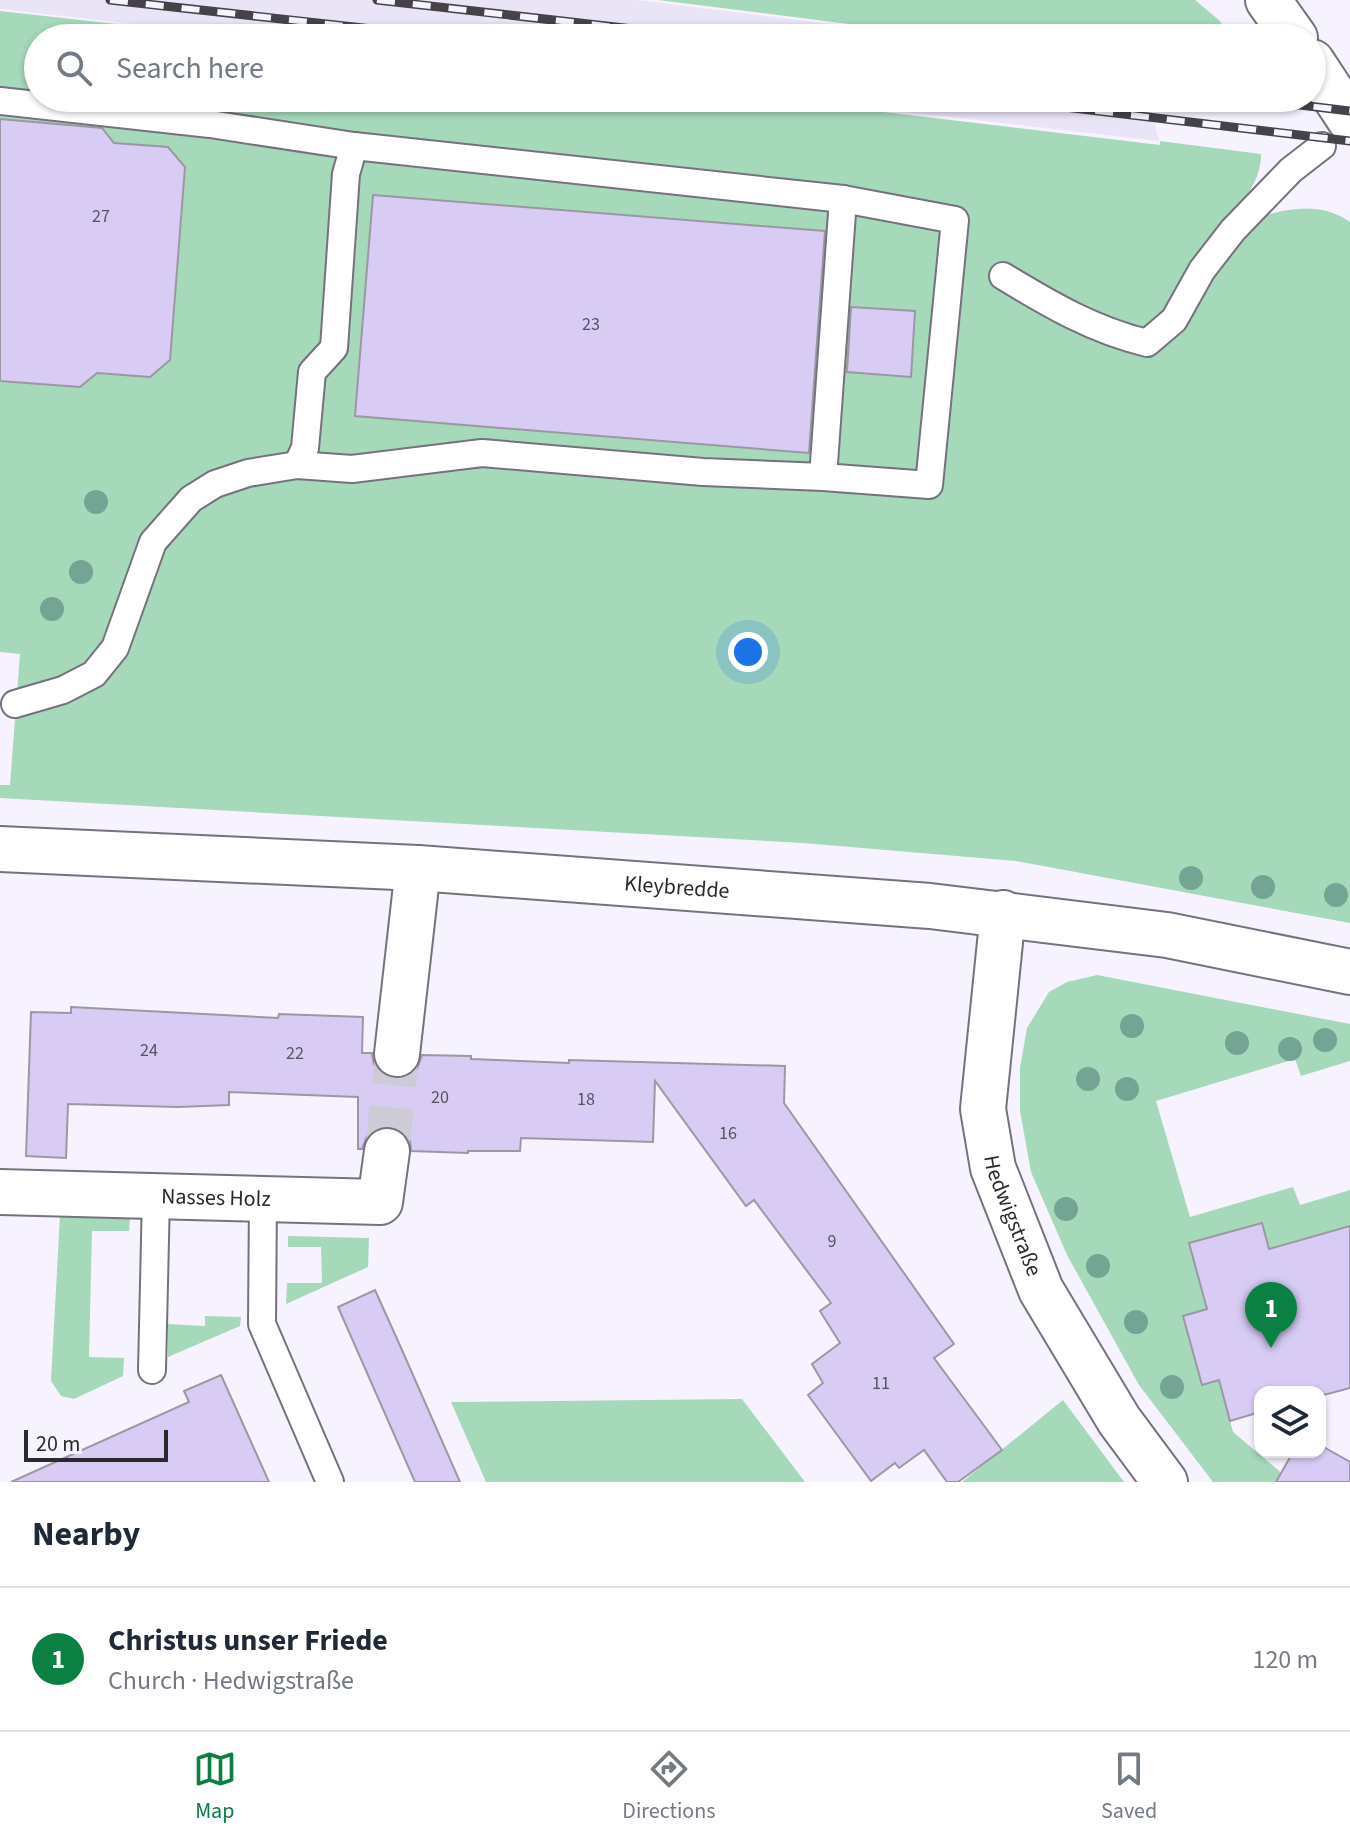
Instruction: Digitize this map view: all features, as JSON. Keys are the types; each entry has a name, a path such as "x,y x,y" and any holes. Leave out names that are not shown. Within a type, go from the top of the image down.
{"street":[{"path":"1268,0 1285,24"},
{"path":"1326,103 1336,133"},
{"name":"Kleybredde","path":"0,849 418,868 1003,913 1167,935 1350,972"},
{"path":"397,1054 418,868"},
{"name":"Hedwigstraße","path":"1003,913 983,1109 993,1168 1041,1290 1119,1420 1165,1482"},
{"name":"Nasses Holz","path":"0,1192 380,1202 387,1151"}],"lane":[{"path":"0,101 24,104"},
{"path":"15,704 63,690 94,674 115,648 153,542 191,499 215,484 248,473 297,465 352,469 482,453 703,472 929,485 955,220 843,199 354,146 210,124 100,112"},
{"path":"1003,276 1064,313 1116,336 1147,343 1174,320 1202,270 1233,230 1291,170 1336,133"},
{"path":"297,465 305,448 312,372 334,348 346,174 354,146"},
{"path":"823,477 843,199"},
{"path":"152,1370 156,1196"},
{"path":"263,1197 262,1324 330,1482"}],"shaded area":[{"path":"0,0 637,0 830,24 135,24 0,9"},
{"path":"906,112 1152,112 1159,141"}],"green space":[{"path":"658,0 1195,0 1222,24 849,24"},
{"path":"0,11 116,24 24,24 24,112 883,112 1261,154 1253,184 1222,230 1286,210 1319,209 1350,222 1350,923 1016,861 803,843 0,798 0,785 10,785 20,654 0,652"},
{"path":"1097,975 1350,1024 1350,1061 1301,1076 1295,1059 1156,1101 1190,1217 1293,1187 1300,1205 1350,1190 1350,1226 1269,1249 1261,1223 1189,1243 1207,1309 1183,1316 1202,1384 1219,1380 1233,1432 1254,1450 1254,1458 1264,1458 1292,1482 1213,1482 1139,1385 1067,1255 1031,1172 1020,1111 1020,1068 1027,1028 1049,992 1067,982"},
{"path":"60,1215 130,1217 129,1231 92,1231 89,1357 124,1358 123,1376 74,1399 61,1396 51,1381"},
{"path":"288,1236 369,1238 368,1267 286,1304 287,1283 322,1283 321,1247 288,1247"},
{"path":"205,1316 241,1317 240,1326 168,1357 168,1324 205,1326"},
{"path":"742,1399 805,1482 486,1482 451,1402"},
{"path":"1063,1400 1124,1482 962,1482"}],"building":[{"path":"0,119 102,128 114,143 168,147 185,167 170,360 150,377 97,373 80,387 0,381"},
{"path":"373,195 825,231 809,453 355,416"},
{"path":"851,307 915,311 911,377 847,372"},
{"path":"71,1007 278,1018 279,1014 363,1017 362,1053 372,1053 374,1065 382,1074 395,1079 406,1077 417,1069 422,1055 569,1063 569,1060 785,1066 784,1103 954,1344 934,1358 1002,1450 958,1482 947,1482 924,1450 899,1468 895,1463 871,1481 808,1395 823,1383 812,1364 840,1343 820,1311 831,1303 754,1200 746,1206 655,1081 653,1142 521,1138 520,1151 411,1151 410,1141 403,1132 390,1126 377,1128 367,1136 362,1149 358,1149 358,1097 229,1092 229,1105 68,1104 66,1158 26,1156 31,1012 71,1013"},
{"path":"1262,1223 1269,1249 1350,1226 1350,1388 1326,1394 1326,1386 1254,1386 1254,1414 1230,1421 1219,1380 1202,1385 1183,1316 1207,1309 1189,1243"},
{"path":"375,1290 460,1482 415,1482 338,1307"},
{"path":"221,1375 269,1482 11,1482 189,1402 184,1391"},
{"path":"1326,1448 1350,1462 1350,1482 1276,1482 1290,1458 1326,1458"}],"tunnel":[{"path":"387,1151 397,1054"}],"railway":[{"path":"110,0 327,24"},
{"path":"377,0 589,24"},
{"path":"1326,108 1350,111"},
{"path":"1106,112 1350,141"}],"place":[{"name":"Christus unser Friede","path":"1271,1348"}]}
